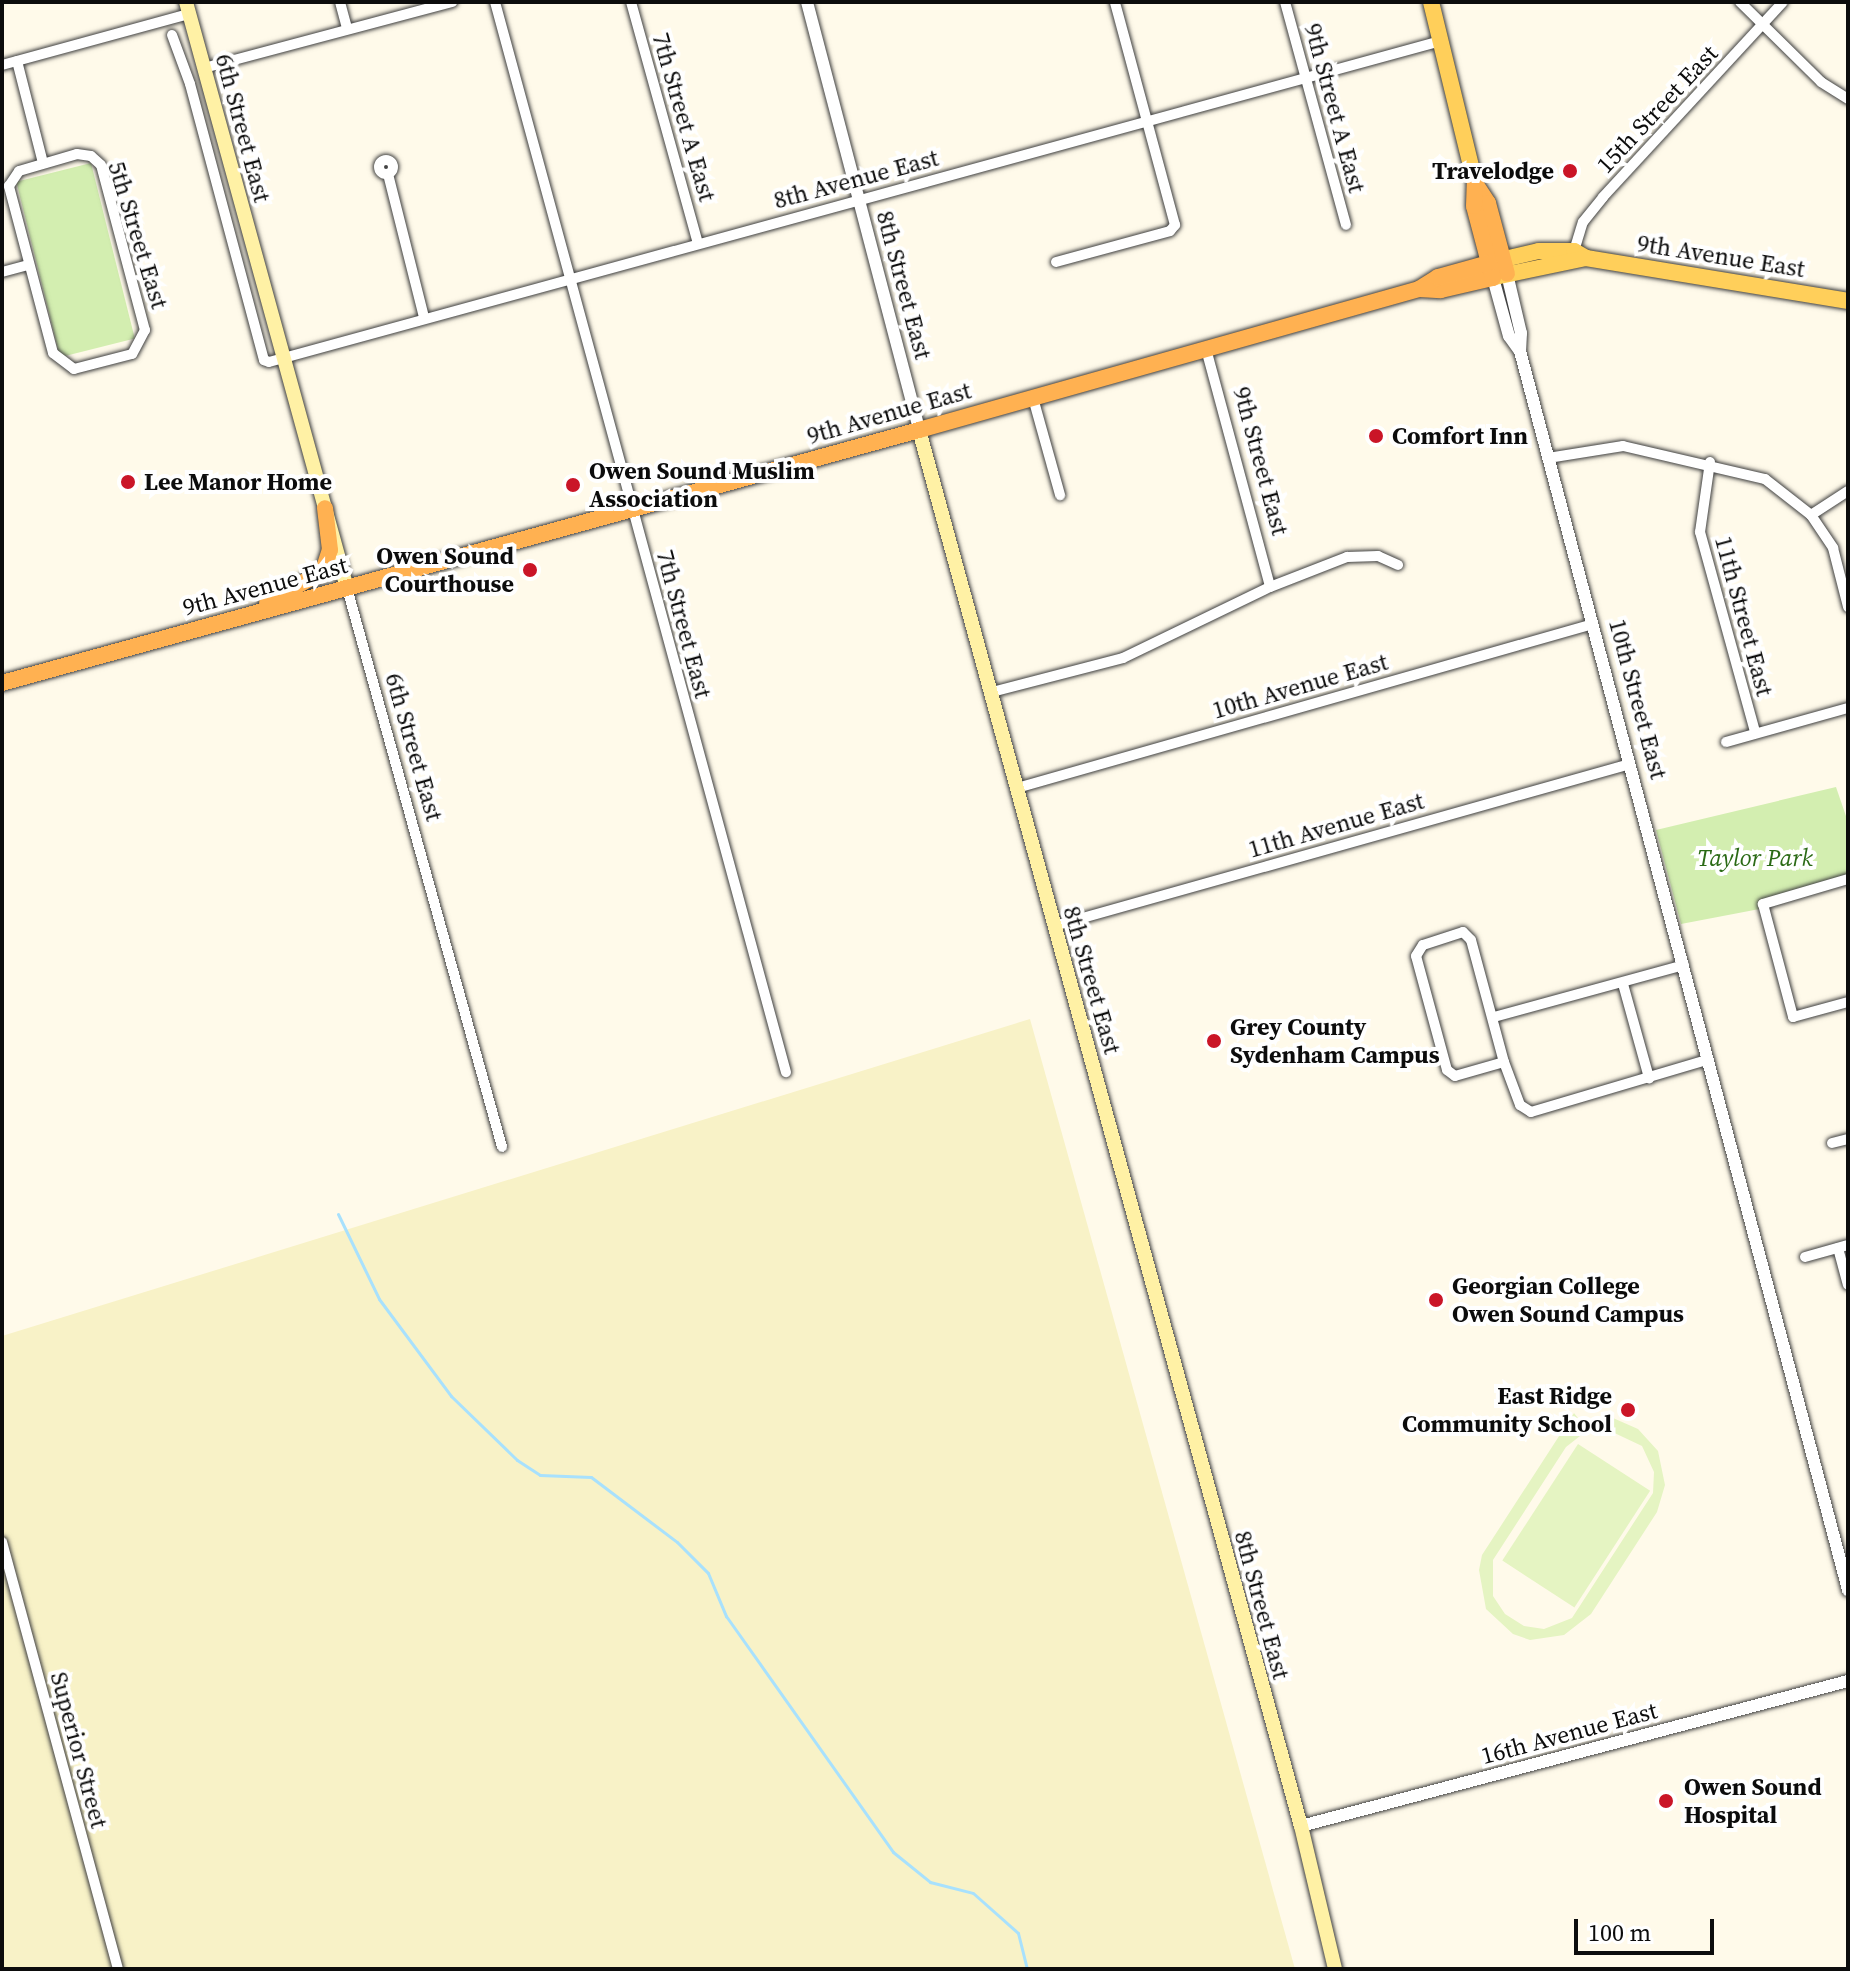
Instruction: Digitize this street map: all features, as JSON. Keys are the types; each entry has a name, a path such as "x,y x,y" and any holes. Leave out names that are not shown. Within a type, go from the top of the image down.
{"highway":[{"name":"10th Street East","path":"1475,183 1474,206 1498,269"},
{"name":"9th Avenue East","path":"2,683 1419,289 1438,277 1498,269"},
{"path":"248,615 323,571 330,550 325,508"}],"main road":[{"name":"10th Street East","path":"1431,2 1475,183"},
{"name":"6th Street East","path":"187,8 347,588"},
{"name":"9th Avenue East","path":"1498,269 1580,254 1848,301"},
{"name":"8th Street East","path":"919,430 1301,1826 1335,1969"}],"street":[{"path":"340,2 347,29"},
{"path":"204,68 452,2"},
{"name":"7th Street East","path":"495,2 786,1072"},
{"name":"7th Street A East","path":"631,2 698,243"},
{"name":"8th Street East","path":"807,2 919,430"},
{"path":"1056,262 1170,231 1175,225 1115,2"},
{"name":"9th Street A East","path":"1285,2 1346,225"},
{"path":"1740,2 1821,82 1848,99"},
{"name":"15th Street East","path":"1580,254 1583,222 1603,197 1783,2"},
{"path":"2,65 187,8"},
{"name":"6th Street East","path":"172,35 190,84 264,360 284,358"},
{"name":"8th Avenue East","path":"284,358 1146,119 1441,41"},
{"path":"17,61 43,163"},
{"name":"5th Street East","path":"84,154 101,165 145,325 140,346 95,366 62,365 53,353 28,265 9,186 15,174 43,163 84,154"},
{"path":"388,174 424,317"},
{"path":"2,272 28,265"},
{"name":"10th Street East","path":"1498,269 1509,336 1520,351 1848,1590"},
{"name":"9th Street East","path":"1206,349 1270,587"},
{"path":"1033,398 1060,495"},
{"path":"1548,458 1623,446 1710,462 1765,479 1811,515 1833,548 1848,607"},
{"name":"11th Street East","path":"1710,462 1700,532 1755,732"},
{"path":"1811,515 1848,491"},
{"path":"992,692 1123,658 1270,587 1347,557 1378,556 1398,565"},
{"name":"6th Street East","path":"347,588 502,1147"},
{"name":"10th Avenue East","path":"1017,788 1593,624"},
{"path":"1726,742 1848,708"},
{"name":"11th Avenue East","path":"1054,926 1630,764"},
{"path":"1848,879 1763,904 1793,1017 1848,1002"},
{"path":"1504,1062 1455,1076 1447,1070 1416,956 1423,945 1463,932 1471,940 1504,1062 1520,1105 1531,1112 1707,1060"},
{"path":"1494,1017 1684,965"},
{"path":"1623,984 1649,1078"},
{"path":"1832,1143 1848,1139"},
{"path":"1805,1257 1843,1246 1848,1285"},
{"name":"Superior Street","path":"2,1542 118,1969"},
{"name":"16th Avenue East","path":"1301,1826 1848,1681"}],"shaded area":[{"path":"1030,1019 1295,1969 2,1969 2,1336"}],"green space":[{"path":"91,163 135,339 60,357 16,182"},
{"name":"Taylor Park","path":"1836,787 1848,822 1848,884 1770,907 1681,924 1656,830"},
{"path":"1574,1413 1581,1422 1613,1418 1638,1429 1658,1451 1665,1485 1657,1512 1591,1614 1564,1635 1530,1640 1513,1634 1486,1609 1479,1570 1482,1555","holes":["1606,1429 1642,1446 1654,1472 1653,1493 1572,1618 1544,1629 1524,1626 1505,1614 1493,1596 1493,1560 1566,1447 1580,1436"]},
{"path":"1578,1444 1650,1491 1574,1607 1502,1561"}],"waterway":[{"path":"338,1214 379,1299 451,1396 517,1460 540,1475 591,1477 677,1542 708,1573 726,1616 893,1852 930,1882 973,1893 1018,1933 1027,1969"}],"place":[{"name":"Travelodge","path":"1570,171"},
{"name":"Comfort Inn","path":"1376,436"},
{"name":"Lee Manor Home","path":"128,482"},
{"name":"Owen Sound Muslim Association","path":"573,485"},
{"name":"Owen Sound Courthouse","path":"530,570"},
{"name":"Grey County Sydenham Campus","path":"1214,1041"},
{"name":"Georgian College Owen Sound Campus","path":"1436,1300"},
{"name":"East Ridge Community School","path":"1628,1410"},
{"name":"Owen Sound Hospital","path":"1666,1801"}]}
